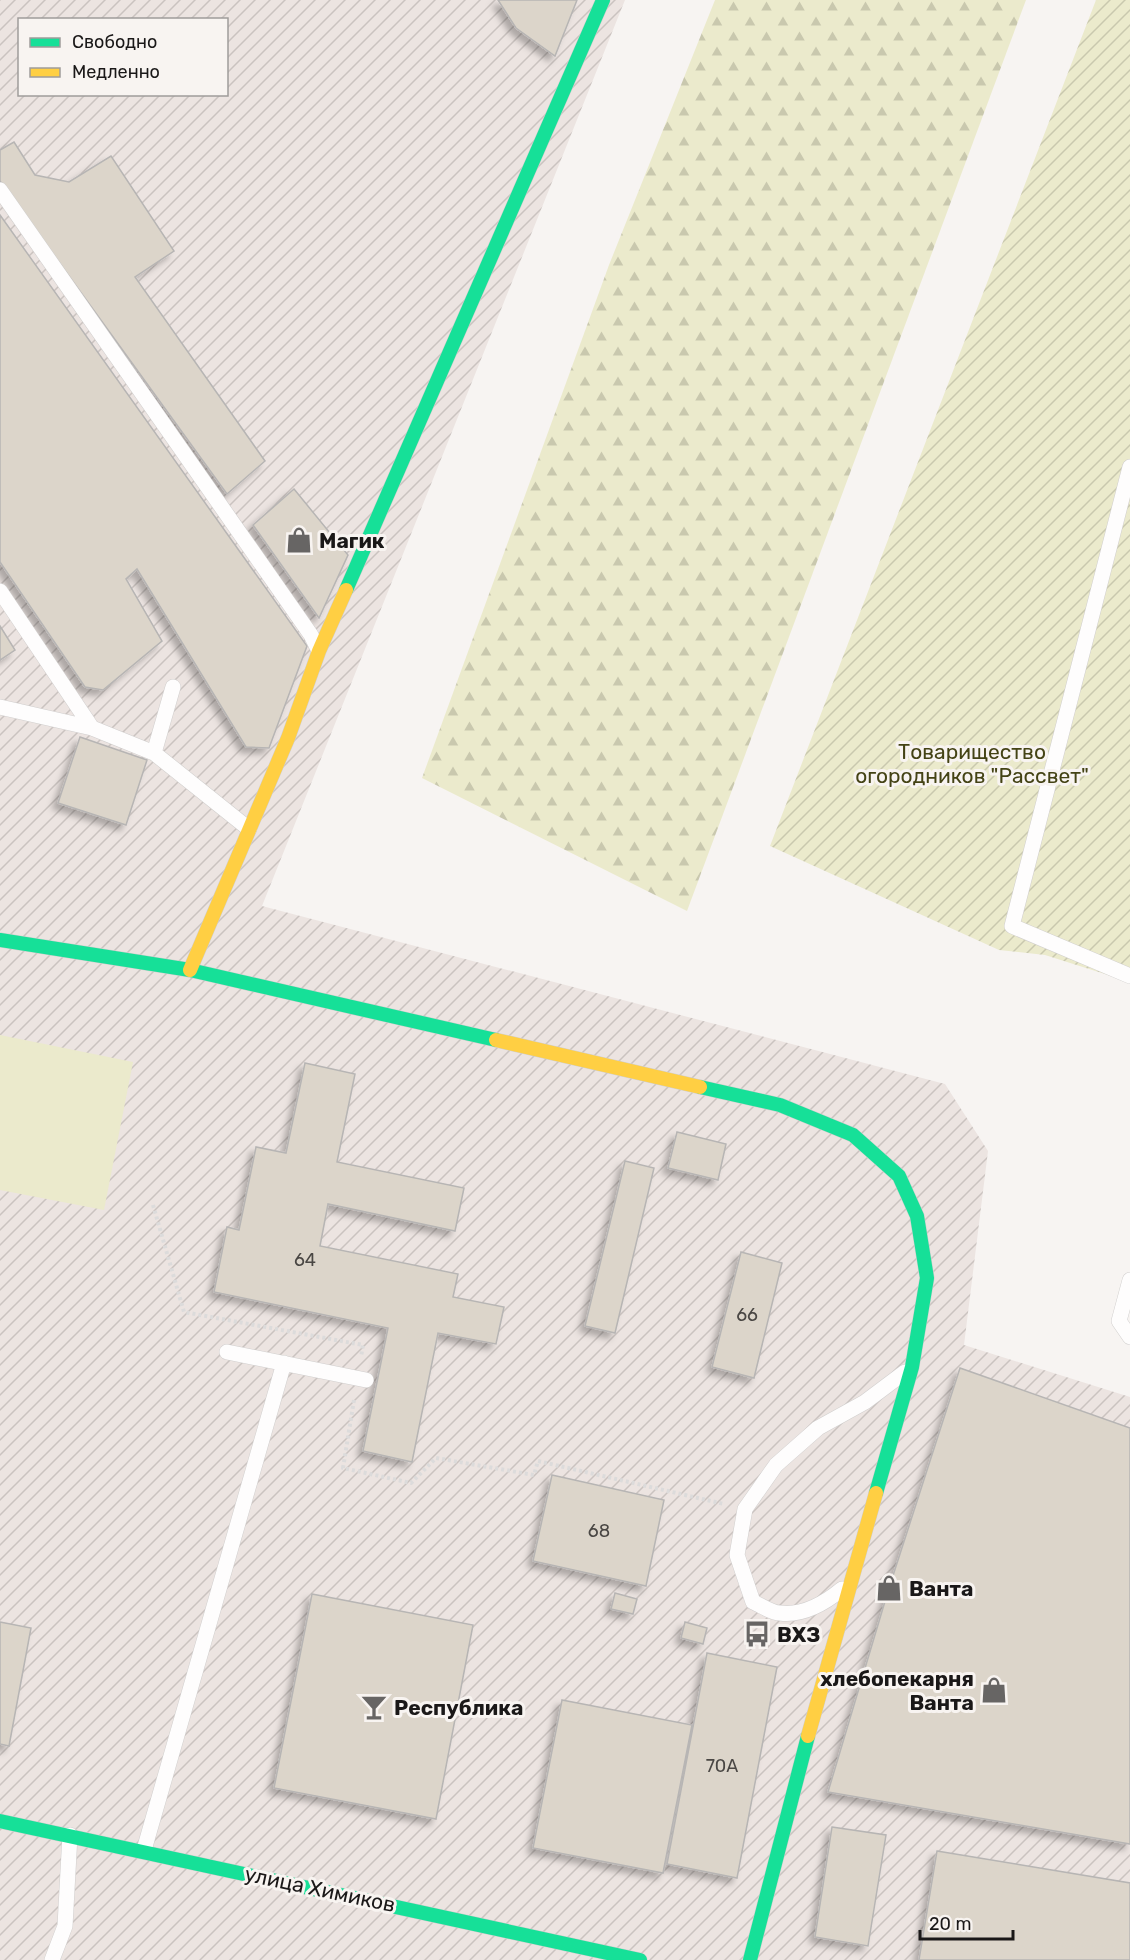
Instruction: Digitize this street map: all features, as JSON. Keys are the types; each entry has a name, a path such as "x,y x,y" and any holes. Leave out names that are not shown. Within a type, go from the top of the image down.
{"street":[{"path":"190,970 288,738 319,651 603,0"},
{"path":"0,940 190,970 780,1105 853,1135 898,1176 917,1216 927,1278 912,1367 851,1581 750,1960"},
{"name":"улица Химиков","path":"0,1821 640,1960"}],"lane":[{"path":"0,190 304,625 319,651"},
{"path":"1130,467 1012,926 1130,976"},
{"path":"0,591 92,728"},
{"path":"154,753 172,687"},
{"path":"0,708 92,728 154,753 249,829"},
{"path":"1130,1280 1119,1321 1130,1337"},
{"path":"227,1352 362,1379"},
{"path":"144,1851 284,1363"},
{"path":"851,1581 826,1602 802,1611 778,1614 753,1602 736,1555 745,1509 776,1465 818,1428 865,1402 912,1367"},
{"path":"52,1960 65,1926 70,1835"}],"path":[{"path":"153,1205 184,1312 363,1345 362,1379 343,1468 411,1483 436,1458 534,1475 538,1461 745,1509"}],"shaded area":[{"path":"0,0 625,0 262,906 945,1084 988,1151 964,1345 1130,1397 1130,1960 0,1960"}],"green space":[{"path":"715,0 1026,0 687,911 422,778 609,265"},
{"name":"Товарищество огородников \"Рассвет\"","path":"1096,0 1130,0 1130,982 1045,955 999,950 770,846"},
{"path":"0,1035 133,1062 104,1210 0,1190"}],"building":[{"path":"498,0 577,0 555,56 516,28"},
{"path":"14,142 35,175 69,182 111,156 174,251 135,277 265,461 227,494 0,181 0,150"},
{"path":"0,215 307,646 269,748 246,747 137,569 126,579 162,641 103,690 85,687 0,562"},
{"name":"Магик","path":"294,489 348,555 319,618 253,525"},
{"path":"0,626 15,650 0,660"},
{"path":"80,737 147,760 126,825 58,803"},
{"path":"305,1063 355,1074 337,1162 464,1188 455,1231 328,1204 320,1246 458,1274 453,1297 504,1307 496,1344 438,1333 412,1462 363,1451 388,1328 214,1292 227,1227 239,1230 256,1147 286,1153"},
{"path":"677,1132 726,1144 718,1180 668,1168"},
{"path":"625,1161 654,1168 615,1333 585,1326"},
{"path":"741,1252 782,1263 754,1378 712,1367"},
{"name":"хлебопекарня Ванта","path":"960,1368 1130,1428 1130,1844 828,1792 889,1588"},
{"path":"552,1475 664,1500 646,1586 533,1561"},
{"path":"615,1593 637,1599 633,1614 611,1609"},
{"name":"Республика","path":"312,1594 473,1625 436,1819 274,1788"},
{"path":"0,1622 31,1628 9,1746 0,1744"},
{"path":"685,1622 707,1628 703,1644 681,1638"},
{"path":"707,1653 777,1667 737,1878 667,1864"},
{"path":"562,1700 692,1725 663,1873 533,1848"},
{"path":"832,1827 886,1835 868,1946 815,1937"},
{"path":"937,1851 1130,1883 1130,1960 919,1960"}],"traffic: fast":[{"path":"346,590 603,0"},
{"path":"0,940 190,970 496,1040"},
{"path":"700,1087 780,1105 853,1135 899,1176 917,1216 927,1278 912,1367 876,1493"},
{"path":"750,1960 808,1736"},
{"path":"0,1821 640,1960"}],"traffic: slow":[{"path":"190,970 288,738 319,651 346,590"},
{"path":"496,1040 700,1087"},
{"path":"808,1736 876,1493"}],"place":[{"name":"Магик","path":"299,540"},
{"name":"Ванта","path":"889,1588"},
{"name":"ВХЗ","path":"757,1634"},
{"name":"хлебопекарня Ванта","path":"994,1690"},
{"name":"Республика","path":"374,1707"}]}
